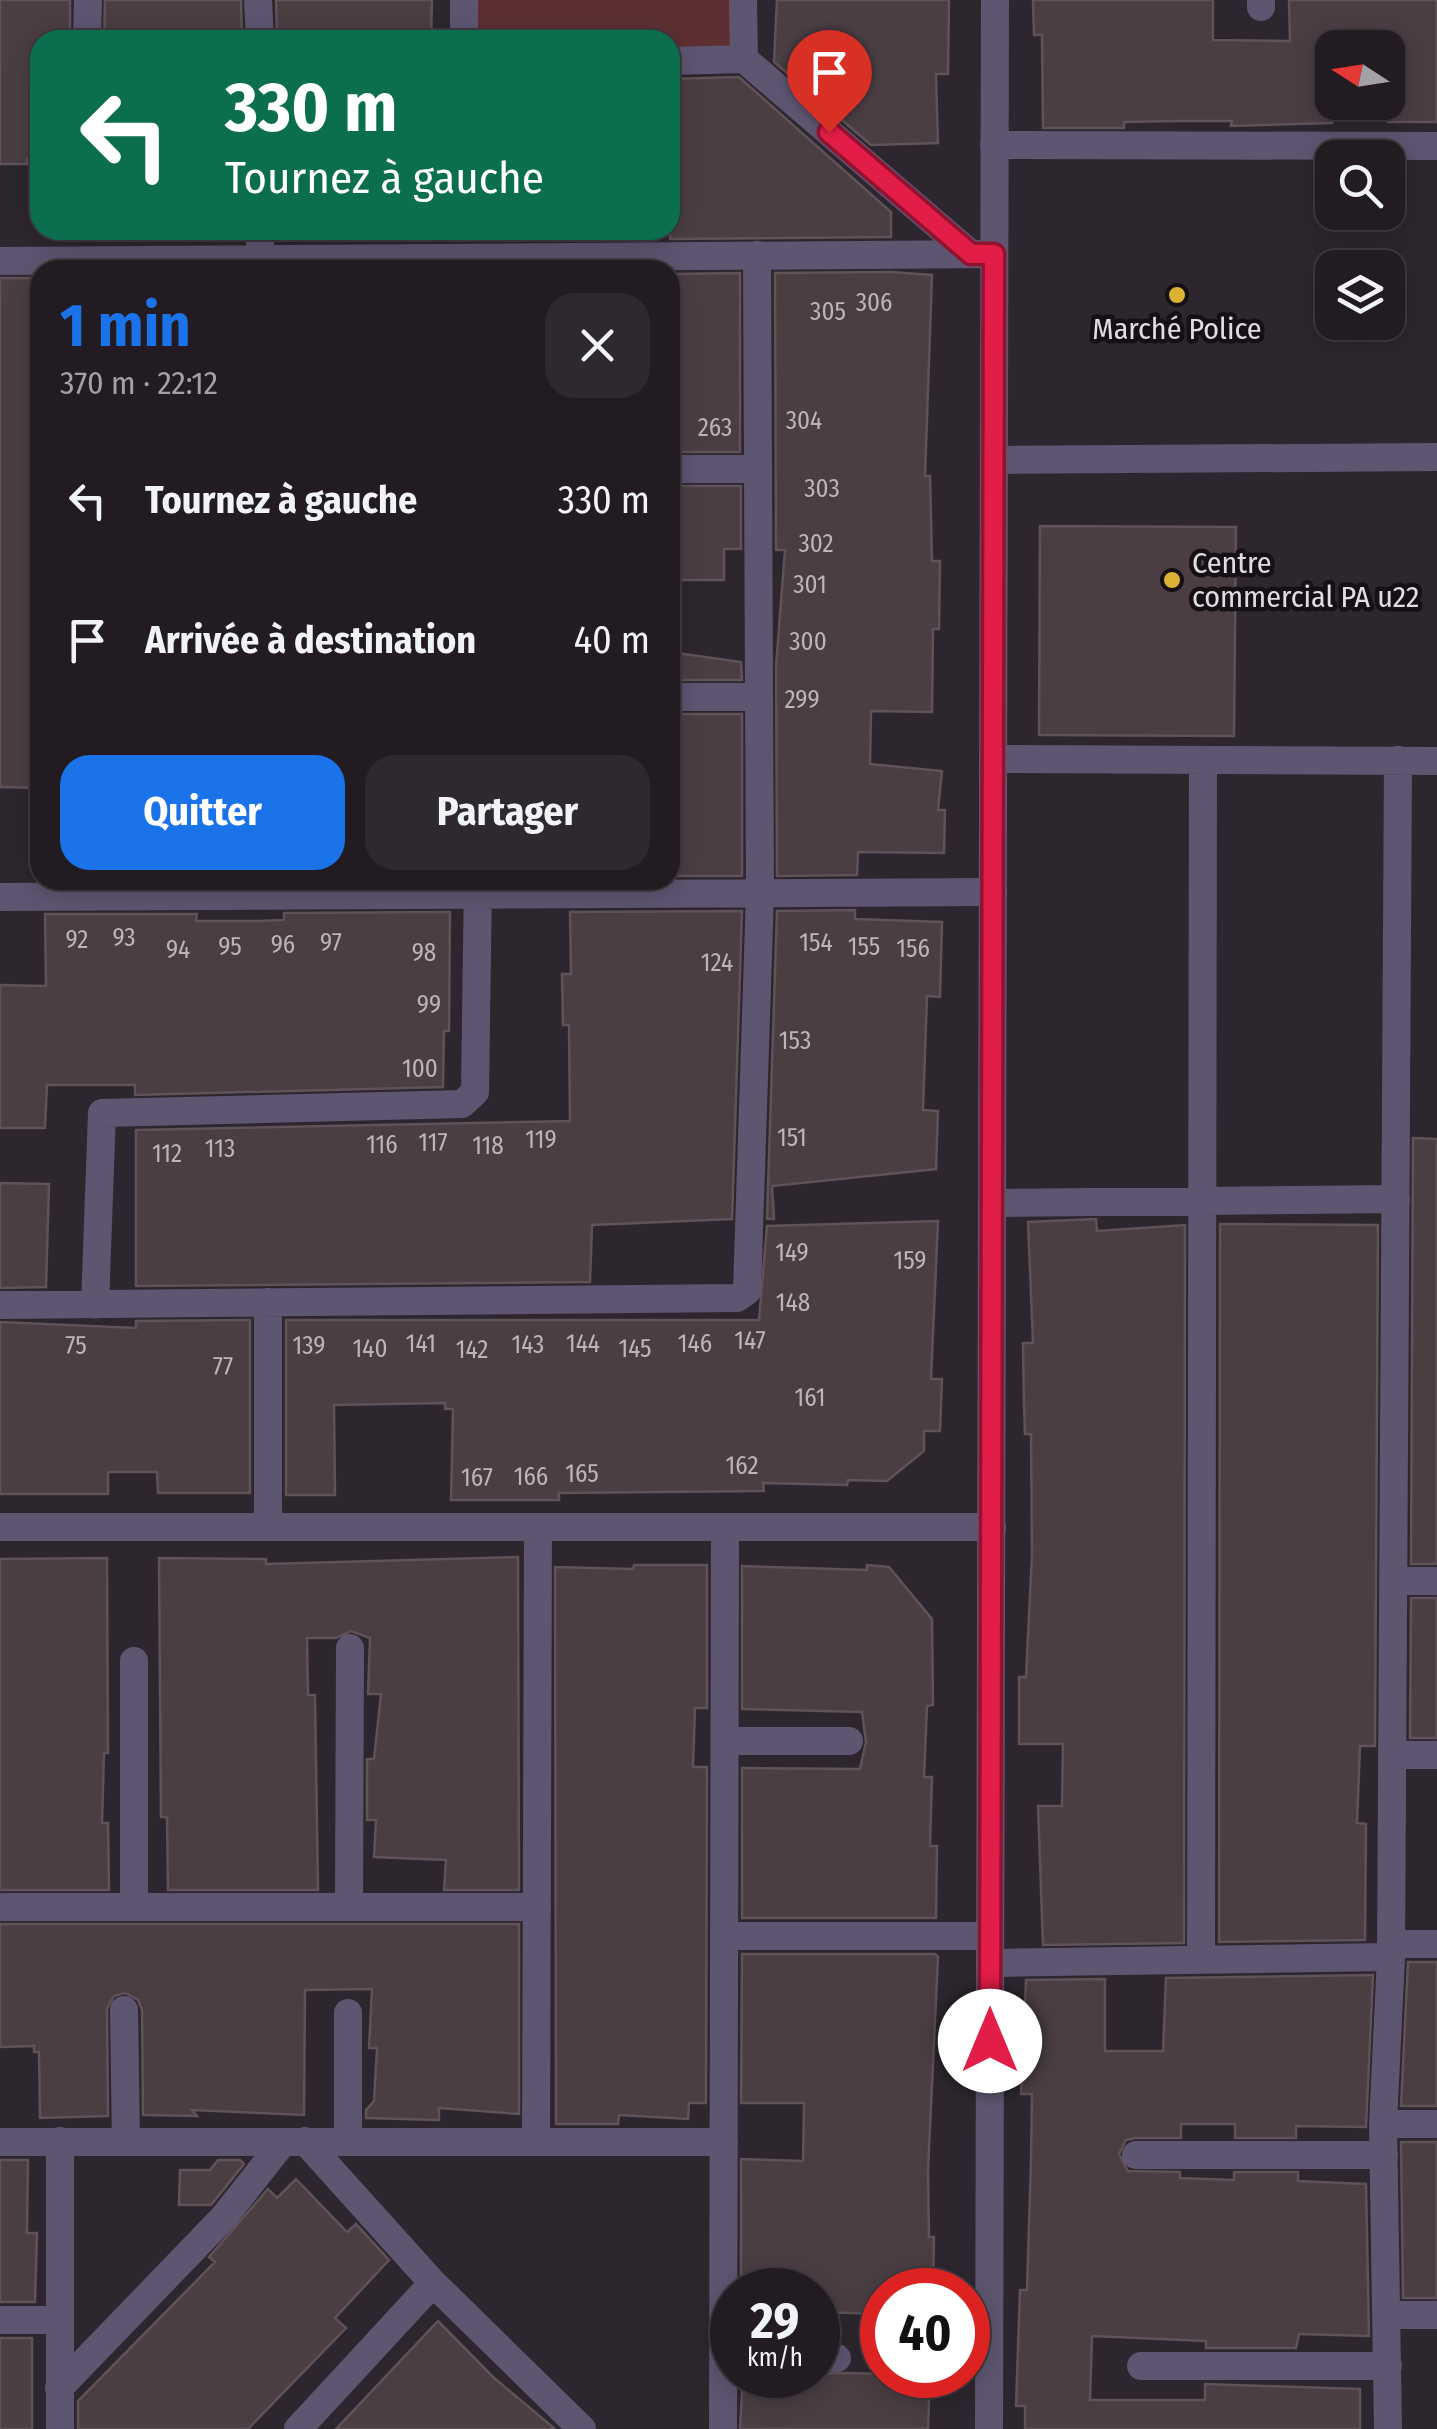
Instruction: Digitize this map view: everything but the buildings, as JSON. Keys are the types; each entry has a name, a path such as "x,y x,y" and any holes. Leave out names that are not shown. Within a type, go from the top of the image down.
{"street":[{"path":"87,30 88,0"},
{"path":"258,0 260,30"},
{"path":"464,0 464,30"},
{"path":"742,0 744,59"},
{"path":"989,2429 994,460 983,254 994,145 995,0"},
{"path":"680,61 744,59 983,254"},
{"path":"994,145 1437,146"},
{"path":"260,240 260,259"},
{"path":"229,260 983,254"},
{"path":"0,1304 736,1298 747,1291 760,894 758,256"},
{"path":"0,261 30,263"},
{"path":"994,460 1437,457"},
{"path":"680,469 756,469"},
{"path":"680,697 758,696"},
{"path":"994,759 1437,761"},
{"path":"1201,1959 1203,760"},
{"path":"1388,2429 1384,2124 1391,1950 1398,760"},
{"path":"0,897 212,890"},
{"path":"95,1304 102,1113 462,1104 470,1100 475,1092 478,890"},
{"path":"599,890 760,894 993,892"},
{"path":"992,1203 1396,1199"},
{"path":"268,1302 268,1527"},
{"path":"536,2141 538,1526"},
{"path":"0,1527 992,1526"},
{"path":"725,1527 726,2268"},
{"path":"1393,1581 1437,1580"},
{"path":"349,1908 350,1648"},
{"path":"134,1661 134,1907"},
{"path":"724,1741 848,1741"},
{"path":"1392,1756 1437,1756"},
{"path":"0,1907 536,1907"},
{"path":"724,1936 1201,1959 1391,1950 1437,1944"},
{"path":"124,2010 126,2142"},
{"path":"348,2012 348,2142"},
{"path":"1384,2124 1437,2124"},
{"path":"294,2141 574,2426"},
{"path":"60,2388 294,2141"},
{"path":"0,2142 724,2142"},
{"path":"60,2142 60,2429"},
{"path":"1136,2154 1384,2155"},
{"path":"298,2429 434,2283"},
{"path":"1388,2316 1437,2315"},
{"path":"0,2320 60,2320"},
{"path":"1141,2366 1388,2366"},
{"path":"723,2429 725,2398"}],"shaded area":[{"path":"466,0 735,0 736,50 680,50 680,30 466,30"}],"place":[{"name":"Marché Police","path":"1177,295"},
{"name":"Centre commercial PA u22","path":"1172,580"}],"route":[{"path":"829,132 971,254 994,254 990,2041"}]}
